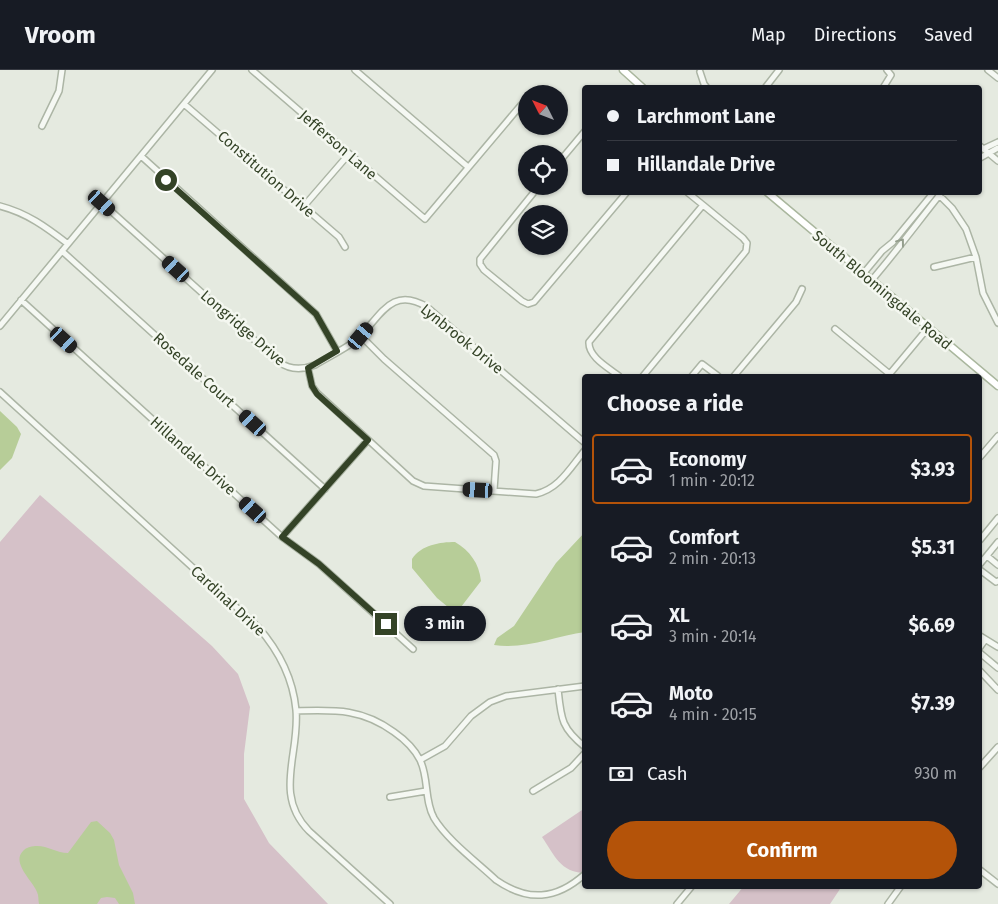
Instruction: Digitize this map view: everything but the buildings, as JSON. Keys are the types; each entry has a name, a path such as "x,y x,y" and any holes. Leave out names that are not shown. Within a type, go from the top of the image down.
{"main road":[{"path":"622,70 640,85"},
{"name":"South Bloomingdale Road","path":"770,195 998,386"}],"street":[{"path":"42,126 59,91 62,70"},
{"path":"0,326 212,70"},
{"name":"Jefferson Lane","path":"252,70 425,219 468,167"},
{"path":"355,70 468,167 518,109"},
{"path":"768,85 780,70"},
{"path":"885,85 893,75 887,70"},
{"path":"988,70 998,78"},
{"path":"700,72 705,85"},
{"name":"Constitution Drive","path":"184,104 339,237 345,247"},
{"path":"568,151 582,135"},
{"path":"983,150 998,142"},
{"path":"983,150 998,148"},
{"path":"983,150 998,160"},
{"path":"304,206 349,154"},
{"path":"141,156 316,314 337,351"},
{"path":"532,195 480,259 480,264 484,270 528,304 534,302 624,195"},
{"path":"645,374 746,251 746,243 743,238 691,195"},
{"path":"863,274 882,251 893,242 936,195"},
{"path":"871,281 891,258 936,195"},
{"path":"940,195 952,208 969,235 984,293 998,323"},
{"name":"Longridge Drive","path":"102,203 279,362 293,368 308,368 312,386 317,394 419,485 536,494 545,492 556,485 582,454"},
{"path":"617,374 592,354 589,342 703,205"},
{"path":"0,206 32,218 68,244"},
{"name":"Rosedale Court","path":"62,251 325,489"},
{"path":"934,267 976,257"},
{"path":"736,374 796,302 802,289"},
{"name":"Lynbrook Drive","path":"308,368 353,343 388,305 402,299 420,303 582,440"},
{"name":"Hillandale Drive","path":"21,300 282,537 319,564 413,649"},
{"path":"892,374 928,328"},
{"path":"835,329 888,374"},
{"path":"361,336 384,360 494,454 496,461 494,490"},
{"path":"694,374 702,364 715,374"},
{"name":"Cardinal Drive","path":"0,392 258,627 269,640 284,665 292,688 296,711 290,795 298,817 309,831 390,904"},
{"path":"982,455 998,436"},
{"path":"282,537 368,440"},
{"path":"982,538 998,518"},
{"path":"982,562 998,542"},
{"path":"987,556 998,565"},
{"path":"982,572 998,582"},
{"path":"982,637 998,647"},
{"path":"982,645 986,640"},
{"path":"982,655 998,668"},
{"path":"982,673 998,690"},
{"path":"420,760 446,746 471,716 490,702 506,696 582,686"},
{"path":"558,689 563,724 570,734 582,744"},
{"path":"296,711 339,710 364,715 380,723 401,738 410,746 420,760 430,811 442,829 496,880 506,887 526,894 540,896 555,893 569,887 582,876"},
{"path":"982,765 998,747"},
{"path":"533,791 571,768 582,756"},
{"path":"390,797 426,791"},
{"path":"982,872 998,884"},
{"path":"677,904 690,889"},
{"path":"888,904 899,889"}],"shaded area":[{"path":"0,411 17,427 21,434 12,458 0,470"},
{"path":"40,495 212,646 238,674 250,707 244,754 244,799 269,843 328,904 0,904 0,542"},
{"path":"582,535 582,633 517,646 494,645 497,638 514,626 556,563"},
{"path":"455,542 473,558 481,581 461,607 448,607 437,598 412,568 412,559 420,550 426,547"},
{"path":"582,810 582,873 570,870 559,862 542,837"},
{"path":"97,821 110,833 114,840 119,865 133,893 135,904 119,904 115,898 107,897 101,898 97,904 39,904 37,892 21,866 20,856 23,851 37,846 68,853 91,822"},
{"path":"742,889 840,889 830,904 729,904"}],"route":[{"path":"166,180 316,314 337,351 308,368 312,386 317,394 368,440 282,537 319,564 386,624"}]}
